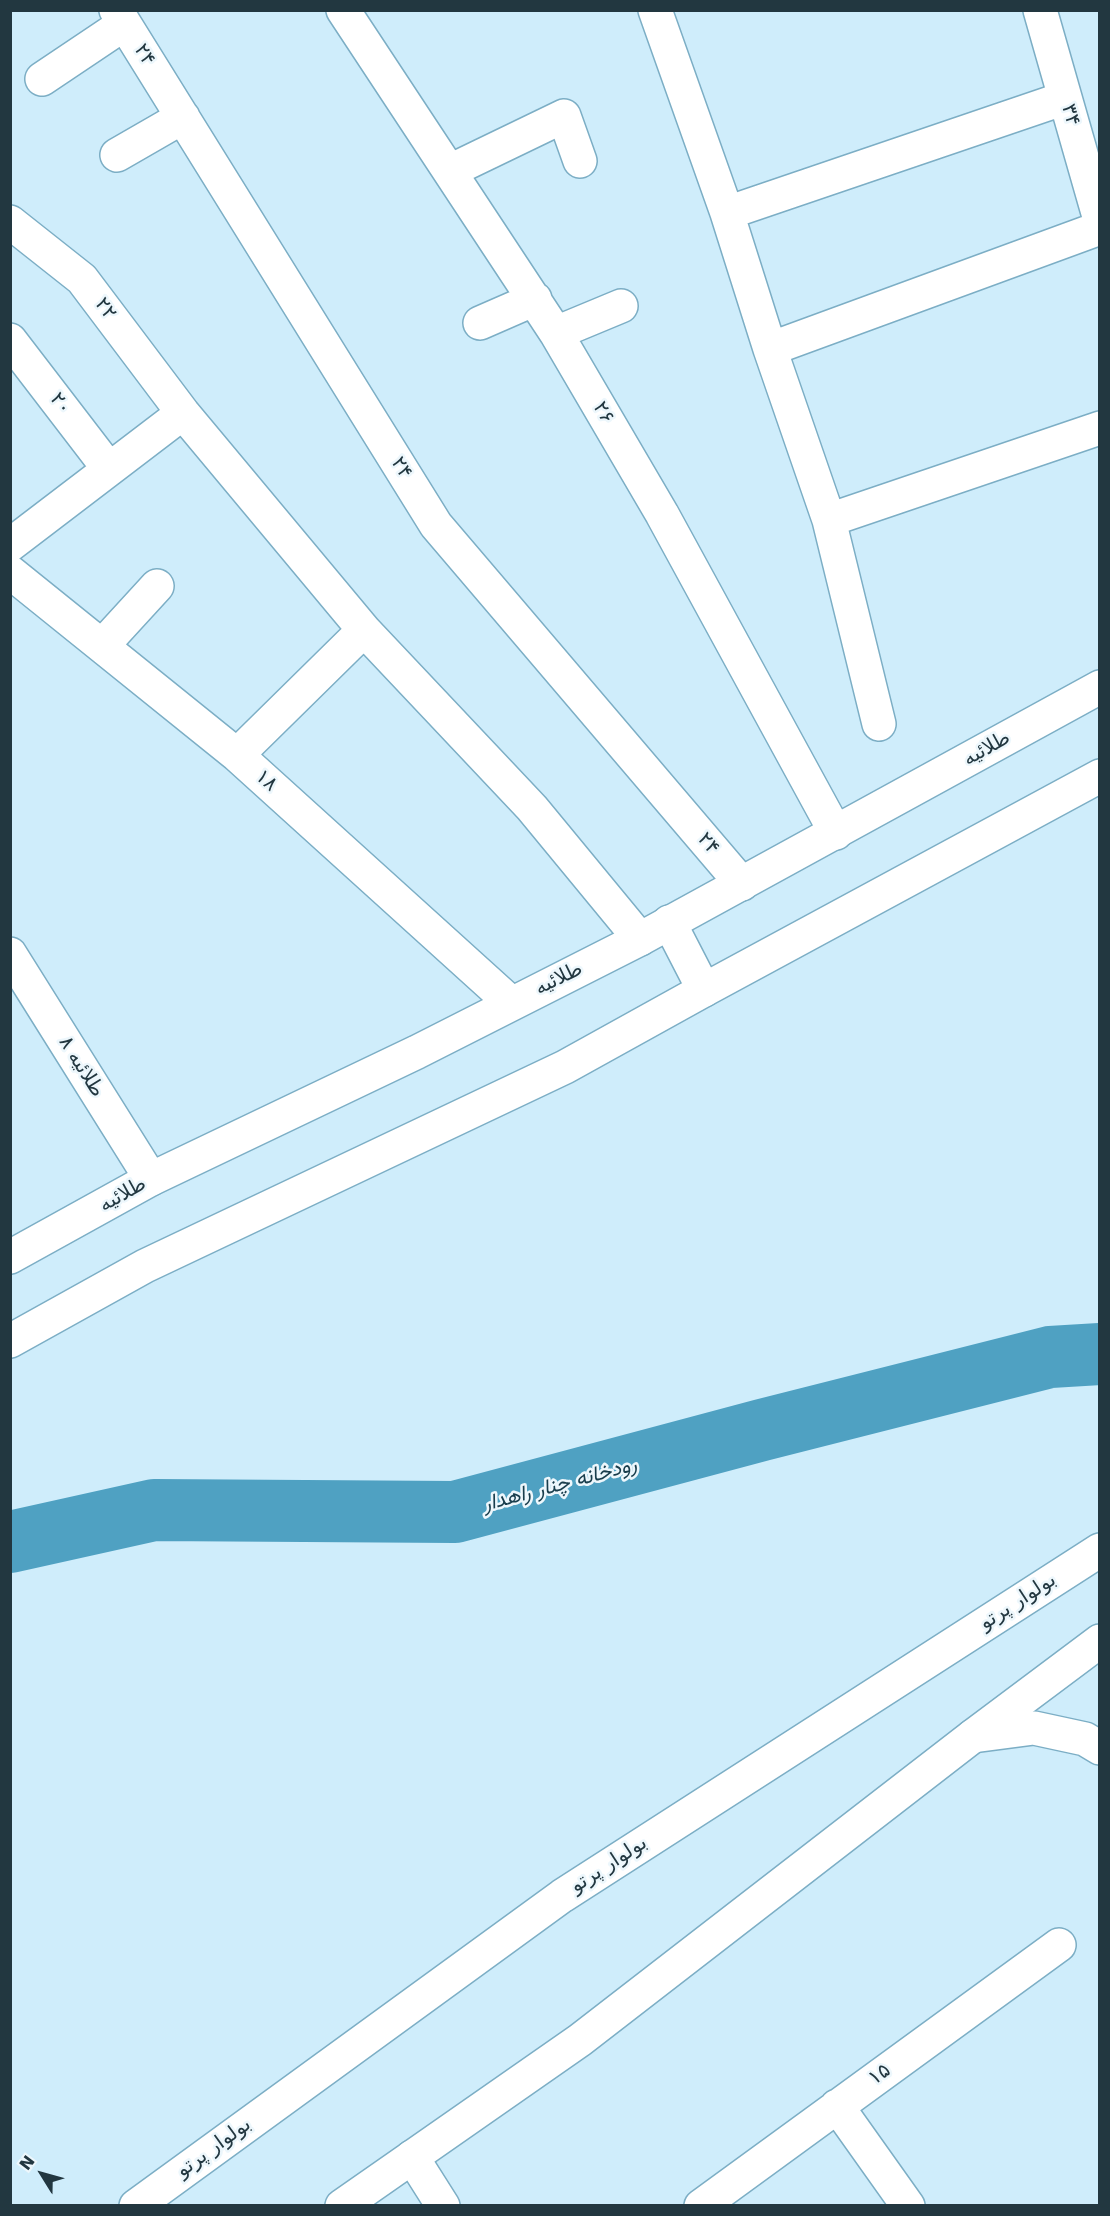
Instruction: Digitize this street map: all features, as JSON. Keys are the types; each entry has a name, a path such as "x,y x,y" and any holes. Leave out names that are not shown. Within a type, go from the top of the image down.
{"street":[{"name":"۲۶","path":"343,10 556,333 662,514 836,833"},
{"path":"655,10 727,213 770,349 829,520 879,724"},
{"name":"۳۴","path":"1040,10 1100,220"},
{"path":"42,79 120,17"},
{"name":"۲۴","path":"120,17 436,525 742,884"},
{"path":"727,213 1065,98"},
{"path":"450,171 564,116 580,161"},
{"path":"117,155 183,117"},
{"name":"۲۲","path":"10,222 82,279 183,413 364,630 532,808 640,939"},
{"path":"770,349 1100,228"},
{"path":"480,323 535,299"},
{"path":"556,333 621,306"},
{"name":"۲۰","path":"10,340 109,469"},
{"path":"10,545 183,413"},
{"path":"829,520 1100,428"},
{"name":"۱۸","path":"10,572 237,755 511,1003"},
{"path":"102,646 157,586"},
{"path":"237,755 364,630"},
{"name":"طلائیه","path":"10,1257 151,1179 417,1052 640,939 1100,687"},
{"path":"10,1341 145,1266 565,1067 1100,776"},
{"path":"669,922 704,990"},
{"name":"طلائیه ۸","path":"10,954 151,1179"},
{"name":"بولوار پرتو","path":"136,2205 562,1896 1100,1550"},
{"path":"342,2205 580,2040 973,1736 1100,1641"},
{"path":"973,1736 1034,1728 1085,1739 1100,1748"},
{"name":"۱۵","path":"701,2205 1059,1945"},
{"path":"837,2106 908,2205"},
{"path":"412,2157 443,2205"}],"waterway":[{"name":"رودخانه چنار راهدار","path":"10,1542 154,1510 455,1512 762,1430 1050,1357 1100,1354"}]}
